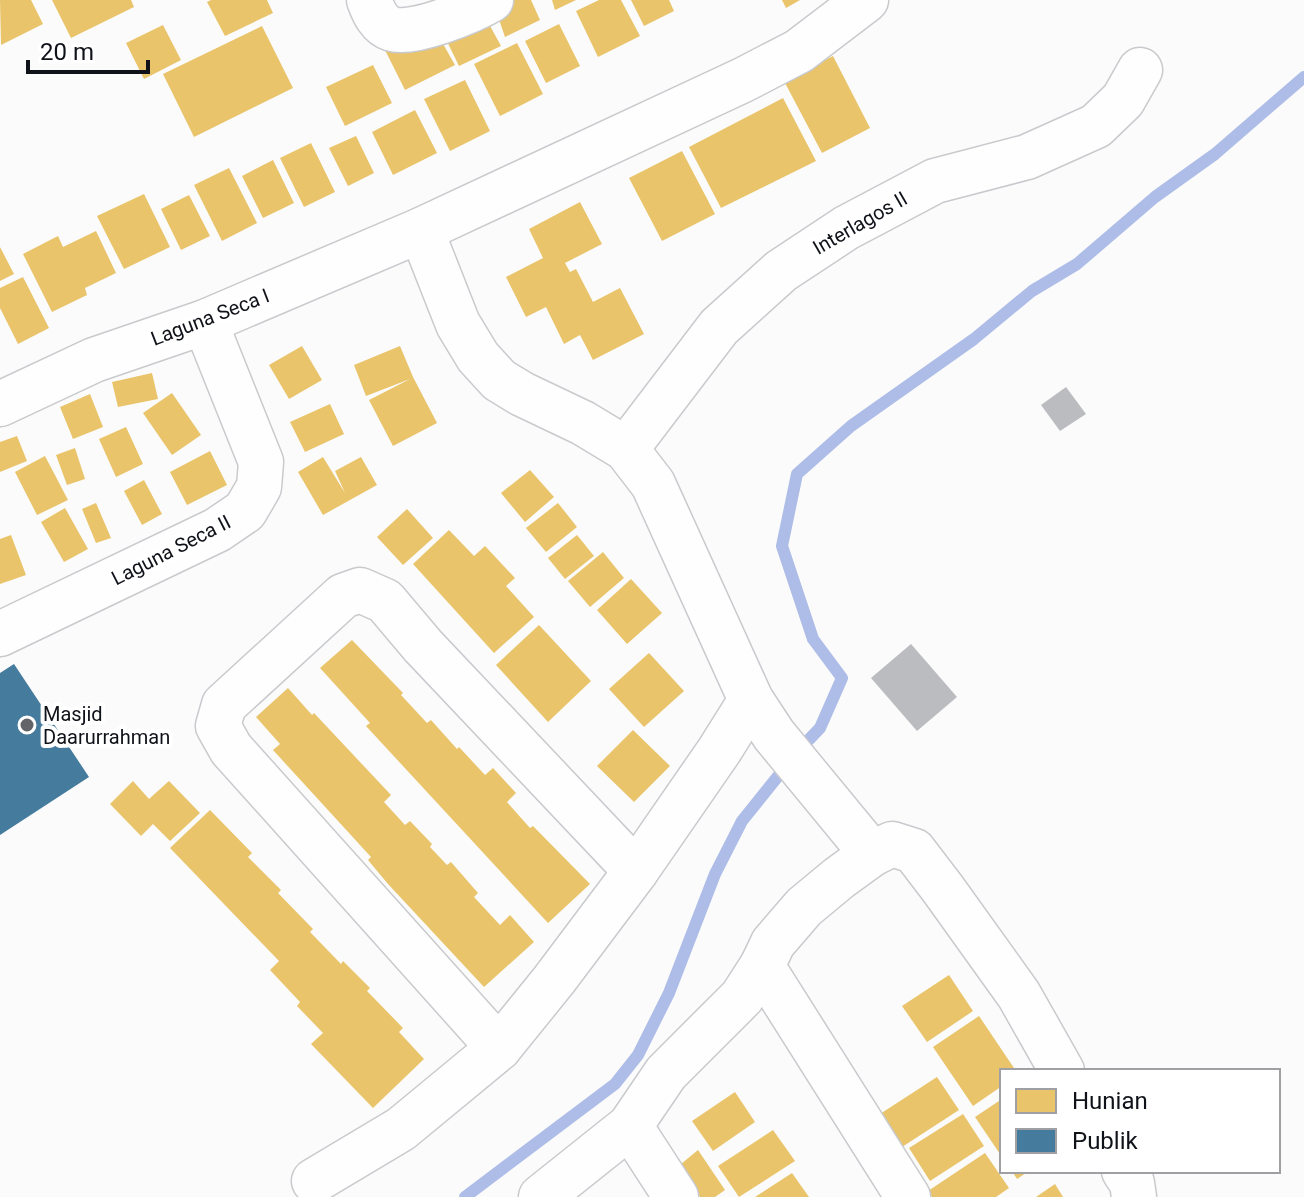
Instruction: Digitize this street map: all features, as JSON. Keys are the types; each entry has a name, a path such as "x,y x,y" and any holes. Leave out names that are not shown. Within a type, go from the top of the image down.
{"street":[{"path":"369,0 374,15 392,29 415,29 450,19 491,0"},
{"name":"Laguna Seca I","path":"0,404 94,360 205,322 421,230 771,66 799,51 866,0"},
{"name":"Interlagos II","path":"626,449 719,327 781,271 846,228 935,181 1027,157 1096,126 1123,100 1140,70"},
{"path":"421,230 458,324 478,357 499,380 626,449 653,484 763,718 872,854"},
{"name":"Laguna Seca II","path":"0,634 217,530 245,511 259,487 261,462 205,322"},
{"path":"499,1048 231,749 218,726 224,705 343,596 360,590 385,601 423,646 636,871"},
{"path":"314,1181 401,1129 499,1048 636,871 763,718"},
{"path":"541,1197 630,1126 666,1073 742,997 773,943 804,907 872,854 892,844 914,851 1019,995 1061,1069"},
{"path":"762,966 908,1197"},
{"path":"630,1126 676,1197"},
{"path":"1125,1173 1132,1183 1134,1197"}],"building: Hunian":[{"path":"0,0 31,0 43,24 1,45"},
{"path":"52,0 131,0 134,7 71,38"},
{"path":"267,0 273,13 225,36 207,2"},
{"path":"531,0 540,20 505,37 493,2"},
{"path":"552,0 576,0 555,10"},
{"path":"599,0 621,0 640,36 598,57 576,11"},
{"path":"631,0 669,0 674,11 644,26"},
{"path":"782,0 800,0 786,8"},
{"path":"482,11 501,46 459,66 439,25"},
{"path":"559,24 580,66 546,83 525,41"},
{"path":"163,25 181,60 144,79 126,43"},
{"path":"262,26 293,88 194,137 163,74"},
{"path":"434,28 455,65 405,90 384,48"},
{"path":"517,43 543,94 500,116 474,64"},
{"path":"833,56 870,128 822,153 784,81"},
{"path":"373,65 392,103 345,126 326,87"},
{"path":"465,80 490,131 450,151 424,99"},
{"path":"783,98 816,161 721,208 689,147"},
{"path":"415,110 437,153 393,175 372,132"},
{"path":"356,136 374,173 348,186 329,148"},
{"path":"311,143 335,192 304,207 280,158"},
{"path":"682,151 715,214 662,241 629,178"},
{"path":"273,160 294,203 263,218 242,176"},
{"path":"229,168 257,223 222,241 194,185"},
{"path":"144,194 170,247 124,269 97,216"},
{"path":"189,195 210,236 181,250 161,209"},
{"path":"580,202 602,244 565,263 570,272 576,269 593,302 620,288 644,334 593,360 580,335 564,344 546,307 526,317 506,277 543,258 529,229"},
{"path":"96,231 116,273 85,288 87,295 52,312 23,254 58,236 63,247"},
{"path":"0,247 14,274 0,281"},
{"path":"23,277 49,328 18,344 0,308 0,288"},
{"path":"302,346 322,380 289,399 269,365"},
{"path":"400,346 437,423 393,446 369,400 410,379 366,396 354,365"},
{"path":"152,373 158,399 118,407 112,382"},
{"path":"172,393 201,435 172,455 143,413"},
{"path":"90,394 103,427 73,439 60,407"},
{"path":"330,404 344,434 305,452 290,422"},
{"path":"126,427 143,464 116,477 99,439"},
{"path":"17,436 27,461 0,472 0,442"},
{"path":"75,448 85,479 67,485 56,455"},
{"path":"210,451 227,485 187,505 170,472"},
{"path":"45,456 68,500 37,515 15,472"},
{"path":"323,457 345,493 335,471 361,457 377,485 323,515 298,472"},
{"path":"530,470 554,497 525,522 501,493"},
{"path":"144,480 162,514 142,525 124,491"},
{"path":"96,503 111,538 96,543 82,509"},
{"path":"558,503 577,527 546,552 526,528"},
{"path":"65,508 88,549 64,562 41,522"},
{"path":"407,509 433,538 403,565 377,537"},
{"path":"449,530 474,556 485,546 515,578 506,586 534,617 494,653 413,564"},
{"path":"11,535 26,575 0,584 0,539"},
{"path":"577,535 594,556 565,579 548,558"},
{"path":"603,552 624,578 590,607 568,581"},
{"path":"631,579 662,613 627,644 597,610"},
{"path":"539,625 591,681 548,722 496,665"},
{"path":"352,640 427,723 431,720 485,775 493,768 516,793 507,802 590,884 548,923 366,726 370,723 320,668"},
{"path":"649,653 684,691 644,727 609,689"},
{"path":"288,688 391,795 384,802 405,825 410,821 447,865 451,862 478,893 474,897 500,925 510,915 534,942 484,987 388,884 368,860 371,857 273,750 280,744 256,717"},
{"path":"633,730 670,766 634,802 597,766"},
{"path":"133,781 149,799 169,781 200,813 170,841 153,824 141,836 110,804"},
{"path":"210,810 252,853 248,857 281,890 278,893 313,929 310,932 370,988 367,991 403,1028 399,1032 424,1059 373,1108 311,1044 323,1033 297,1006 300,1002 270,970 279,961 170,848"},
{"path":"949,975 973,1011 927,1042 902,1006"},
{"path":"979,1016 1015,1069 1000,1069 1000,1087 973,1106 933,1047"},
{"path":"937,1077 959,1110 902,1147 880,1114"},
{"path":"735,1092 755,1122 713,1151 692,1121"},
{"path":"1000,1100 1000,1154 975,1117"},
{"path":"963,1114 984,1146 930,1181 909,1148"},
{"path":"773,1130 795,1161 739,1197 718,1166"},
{"path":"698,1150 725,1190 715,1197 700,1197 681,1164"},
{"path":"985,1153 1009,1188 996,1197 932,1197 928,1191"},
{"path":"792,1173 809,1197 755,1197"},
{"path":"1055,1184 1063,1197 1036,1197"}],"building: Publik":[{"name":"Masjid Daarurrahman","path":"14,664 89,777 0,835 0,673"}],"building: Lainnya":[{"path":"1066,387 1086,414 1060,431 1041,405"},
{"path":"911,644 957,697 917,731 871,678"}],"waterway":[{"path":"799,750 820,728 842,678 813,639 782,546 797,474 851,426 974,339 1032,291 1077,264 1155,197 1215,154 1304,77"},
{"path":"465,1197 615,1084 638,1055 669,993 715,874 742,821 787,765"}],"place":[{"name":"Masjid Daarurrahman","path":"27,725"}]}
